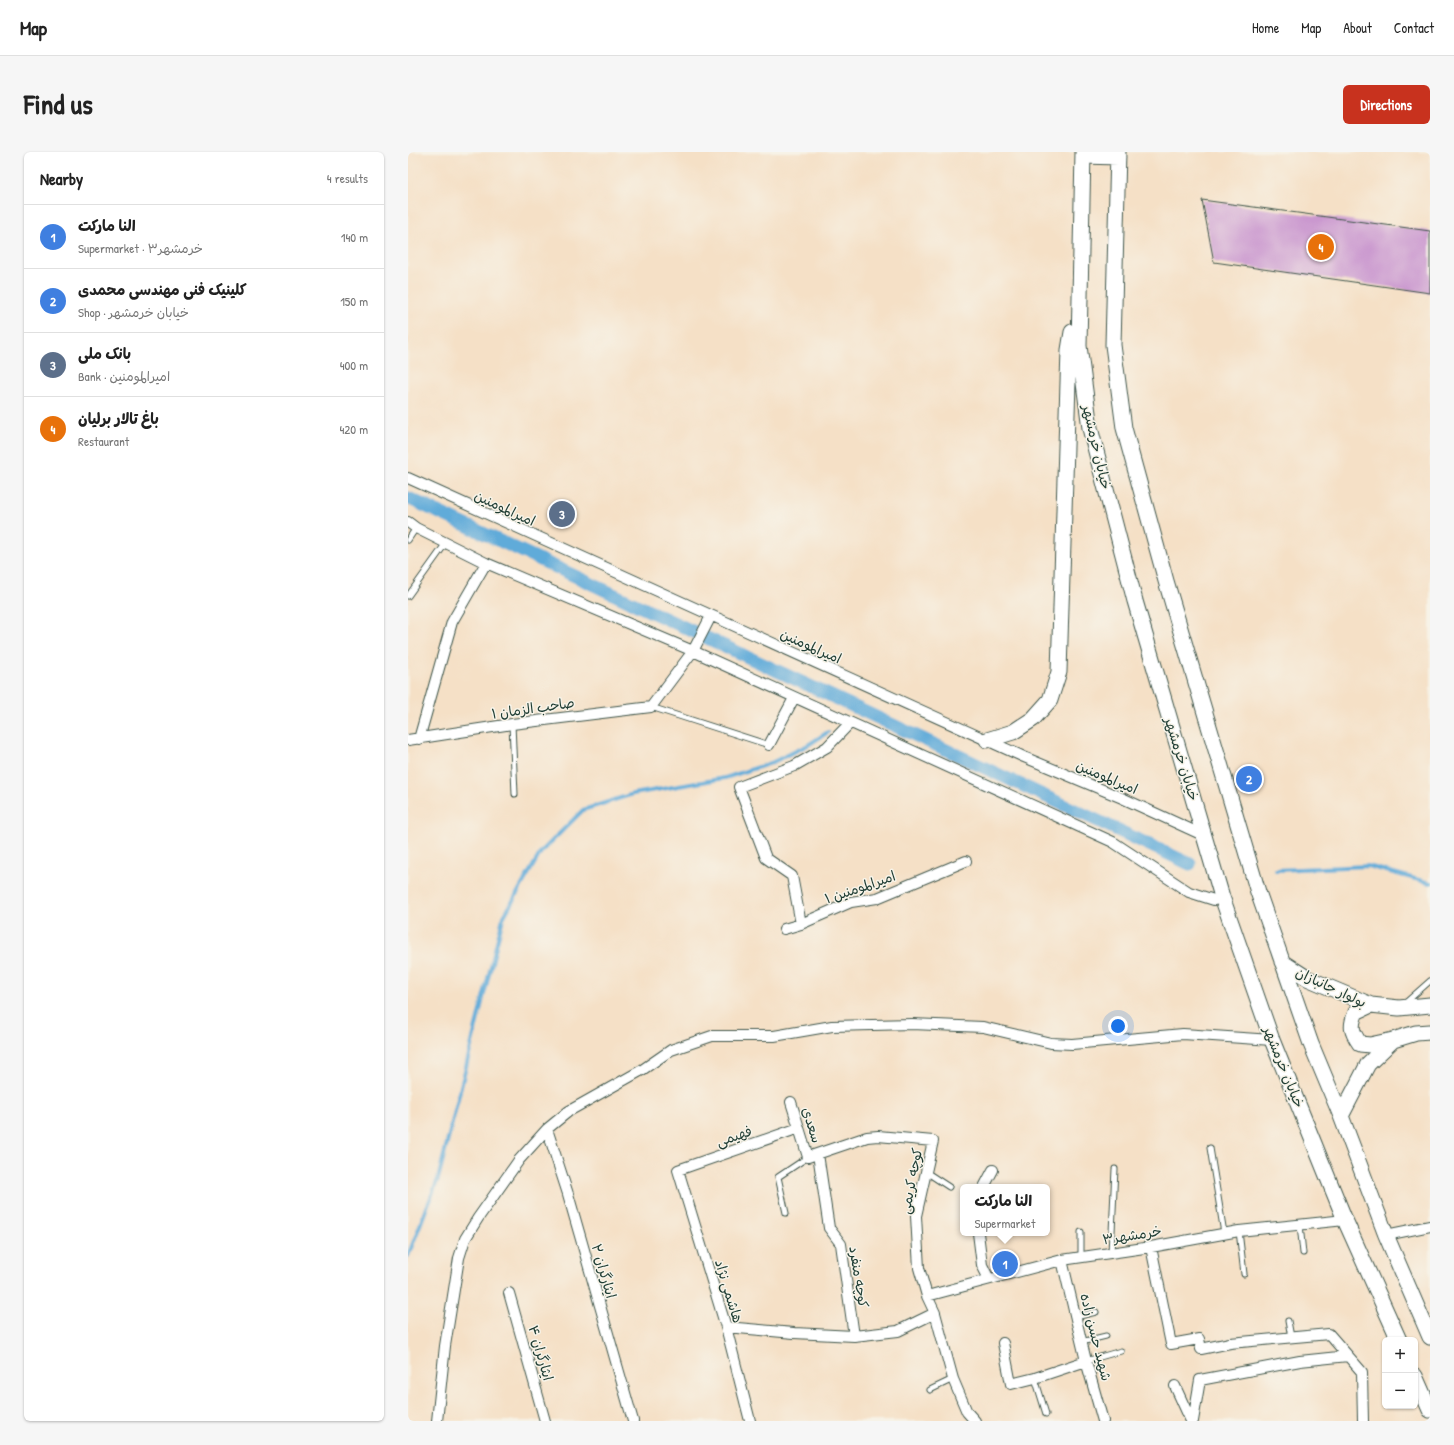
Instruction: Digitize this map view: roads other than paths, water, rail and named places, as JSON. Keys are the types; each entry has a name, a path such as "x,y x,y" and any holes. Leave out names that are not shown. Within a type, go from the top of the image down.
{"main road":[{"path":"1084,154 1118,154 1113,346 1124,428 1166,581 1256,884 1282,962 1311,1044 1341,1116 1386,1235 1430,1337"},
{"name":"خیابان خرمشهر","path":"1084,154 1078,346 1090,428 1135,601 1222,897 1272,1040 1345,1220 1398,1337"},
{"path":"987,740 1013,732 1033,719 1050,700 1059,672 1069,350 1080,278"},
{"name":"بولوار جانبازان","path":"1282,962 1307,978 1371,1006 1399,1008 1430,1005"},
{"path":"1371,1006 1356,1012 1352,1022 1353,1034 1360,1044 1370,1045 1416,1033 1430,1032"},
{"path":"1341,1116 1368,1064 1393,1040"},
{"path":"1418,1383 1430,1410"}],"street":[{"name":"امیرالمومنین","path":"408,478 1024,757 1122,798 1205,836"},
{"path":"412,525 486,563 693,651 1113,842 1189,892 1214,900 1222,897"},
{"path":"419,739 452,622 486,563"},
{"path":"650,707 693,651 711,616"},
{"path":"769,745 794,698"},
{"name":"صاحب الزمان ۱","path":"408,740 512,724 650,707"},
{"path":"801,924 792,876 766,858 739,787 794,766 827,748 850,723"},
{"name":"امیرالمومنین ۱","path":"784,929 801,924 851,902 877,898 966,860"},
{"path":"437,1421 446,1338 459,1258 465,1240 478,1218 518,1160 547,1129 569,1111 642,1070 671,1050 712,1036 774,1036 832,1026 912,1024 983,1026 1050,1043 1072,1044 1183,1034 1272,1040"},
{"name":"سعدی","path":"791,1102 808,1158"},
{"name":"فهیمی","path":"678,1170 799,1128"},
{"name":"ایثارگران ۲","path":"547,1129 568,1194 633,1421"},
{"name":"کوچه کریمی","path":"818,1154 867,1137 878,1136 933,1141 916,1216 919,1268 927,1296 935,1313 952,1379 967,1412 975,1421"},
{"path":"808,1158 818,1154"},
{"name":"کوچه منفرد","path":"818,1154 829,1228 841,1244 854,1336"},
{"name":"هاشمی نژاد","path":"678,1170 726,1326 750,1421"},
{"path":"986,1184 993,1170"},
{"name":"خرمشهر۳","path":"927,1296 1062,1260 1151,1247 1239,1231 1345,1220"},
{"path":"1386,1235 1430,1226"},
{"path":"978,1236 982,1265 989,1279"},
{"path":"1151,1247 1171,1344 1199,1339 1201,1349 1230,1343 1329,1334 1362,1372 1362,1421"},
{"name":"شهید حسن زاده","path":"1062,1260 1081,1342 1103,1421"},
{"name":"ایثارگران ۴","path":"509,1293 545,1421"},
{"path":"726,1326 794,1333 854,1336 898,1330 935,1313"},
{"path":"1003,1343 1011,1384 1035,1378 1086,1361"},
{"path":"1192,1421 1200,1380 1300,1361 1348,1356"},
{"path":"1175,1386 1192,1421"}],"lane":[{"path":"408,540 412,525"},
{"path":"408,596 446,542"},
{"path":"650,707 769,745"},
{"path":"512,724 515,794"},
{"path":"1399,1008 1430,981"},
{"path":"1210,1148 1224,1234"},
{"path":"786,1213 778,1177 808,1158"},
{"path":"1111,1253 1115,1169"},
{"path":"926,1172 949,1187"},
{"path":"1300,1225 1303,1253"},
{"path":"1239,1231 1244,1274"},
{"path":"1081,1232 1081,1257"},
{"path":"1076,1317 1096,1312"},
{"path":"1288,1321 1291,1337"},
{"path":"1081,1342 1106,1336"},
{"path":"1086,1361 1121,1351"},
{"path":"1035,1378 1046,1414"},
{"path":"930,1390 952,1379"}],"waterway":[{"path":"408,498 1190,864"},
{"path":"408,1256 438,1179 503,918 541,852 583,810 633,794 725,778 771,763 808,745 828,732"},
{"path":"1276,870 1368,866 1430,883"}],"place":[{"name":"باغ تالار برلیان","path":"1321,247"},
{"name":"بانک ملی","path":"562,514"},
{"name":"کلینیک فنی مهندسی محمدی","path":"1249,779"},
{"name":"النا مارکت","path":"1005,1264"}]}
